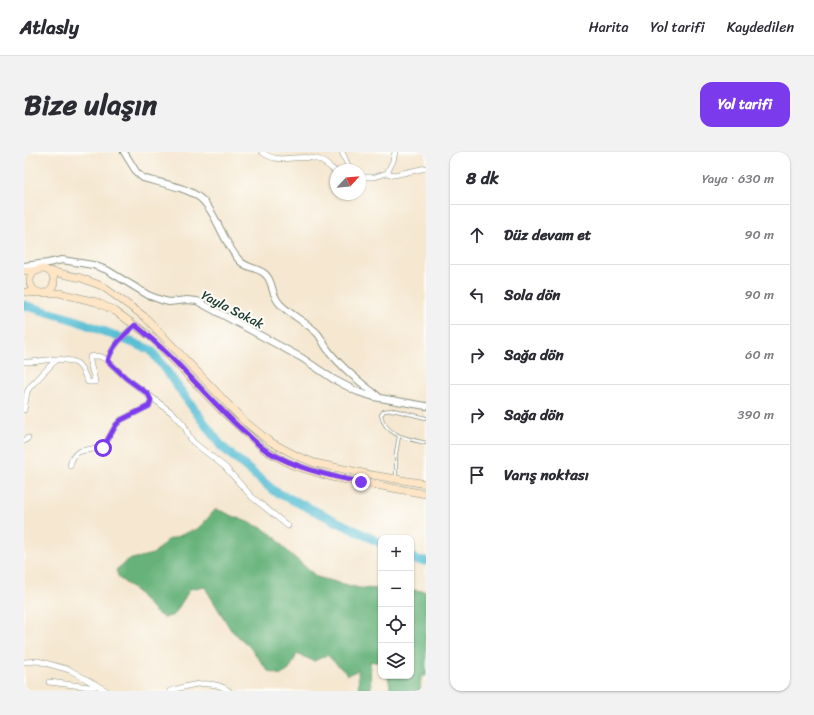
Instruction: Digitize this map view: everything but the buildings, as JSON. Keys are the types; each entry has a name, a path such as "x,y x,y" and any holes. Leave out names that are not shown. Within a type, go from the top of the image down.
{"main road":[{"path":"24,271 45,270 81,278 102,286 145,316 243,420 269,441 297,456 315,463 372,476 426,484"},
{"path":"37,271 33,273 30,280 32,288 42,293"},
{"path":"42,293 51,289 54,282 54,278 49,272"},
{"path":"24,292 58,293 96,302 115,311 150,337 221,410 265,450 292,465 324,475 426,494"}],"street":[{"path":"124,152 137,173 143,178 192,192 200,198 206,205 239,261 244,265 262,271 267,275 270,280 273,296 280,305 318,335 333,356 358,381 380,398"},
{"path":"262,152 271,158 278,160 298,157 318,159 330,168"},
{"path":"342,152 347,164"},
{"path":"387,173 393,161 395,152"},
{"path":"366,177 375,177 387,173 394,175 426,168"},
{"name":"Yayla Sokak","path":"24,266 62,260 93,266 107,270 148,295 161,300 169,302 187,300 197,301 302,358 358,392 380,398 426,406"},
{"path":"108,361 109,354 118,342 135,325"},
{"path":"24,362 58,359 72,361 78,364 82,369 88,382 95,382 90,357 103,357 126,378 180,420 193,442 225,467 252,497 288,526"},
{"path":"24,410 26,392 53,362 58,359"},
{"path":"70,466 71,459 75,453 81,450 103,448 116,425 121,420 149,406 151,400 148,394"},
{"path":"24,662 38,661 70,670 107,691"},
{"path":"49,682 90,687 97,686"},
{"path":"170,691 196,684 210,683 223,686 229,691"}],"lane":[{"path":"426,418 393,410 384,411 381,415 384,423 392,432 399,436 426,443"},
{"path":"396,479 396,453 399,436"}],"green space":[{"path":"216,509 262,528 274,536 288,552 317,577 359,588 378,589 378,662 370,661 371,691 359,691 358,670 348,675 327,655 314,661 297,654 289,670 281,675 268,671 249,646 231,630 204,586 190,589 174,615 164,618 154,611 137,592 119,578 116,570 128,560 153,554 166,541 199,528"},
{"path":"414,590 426,591 426,676 421,676 420,691 391,691 389,679 414,679"}],"waterway":[{"path":"24,305 78,321 151,350 221,446 274,491 378,542"},
{"path":"414,559 426,561"}],"route":[{"path":"103,448 116,425 126,417 149,406 151,400 148,394 126,378 108,361 109,354 118,342 135,325 150,337 221,410 265,450 292,465 331,476 361,482"}]}
